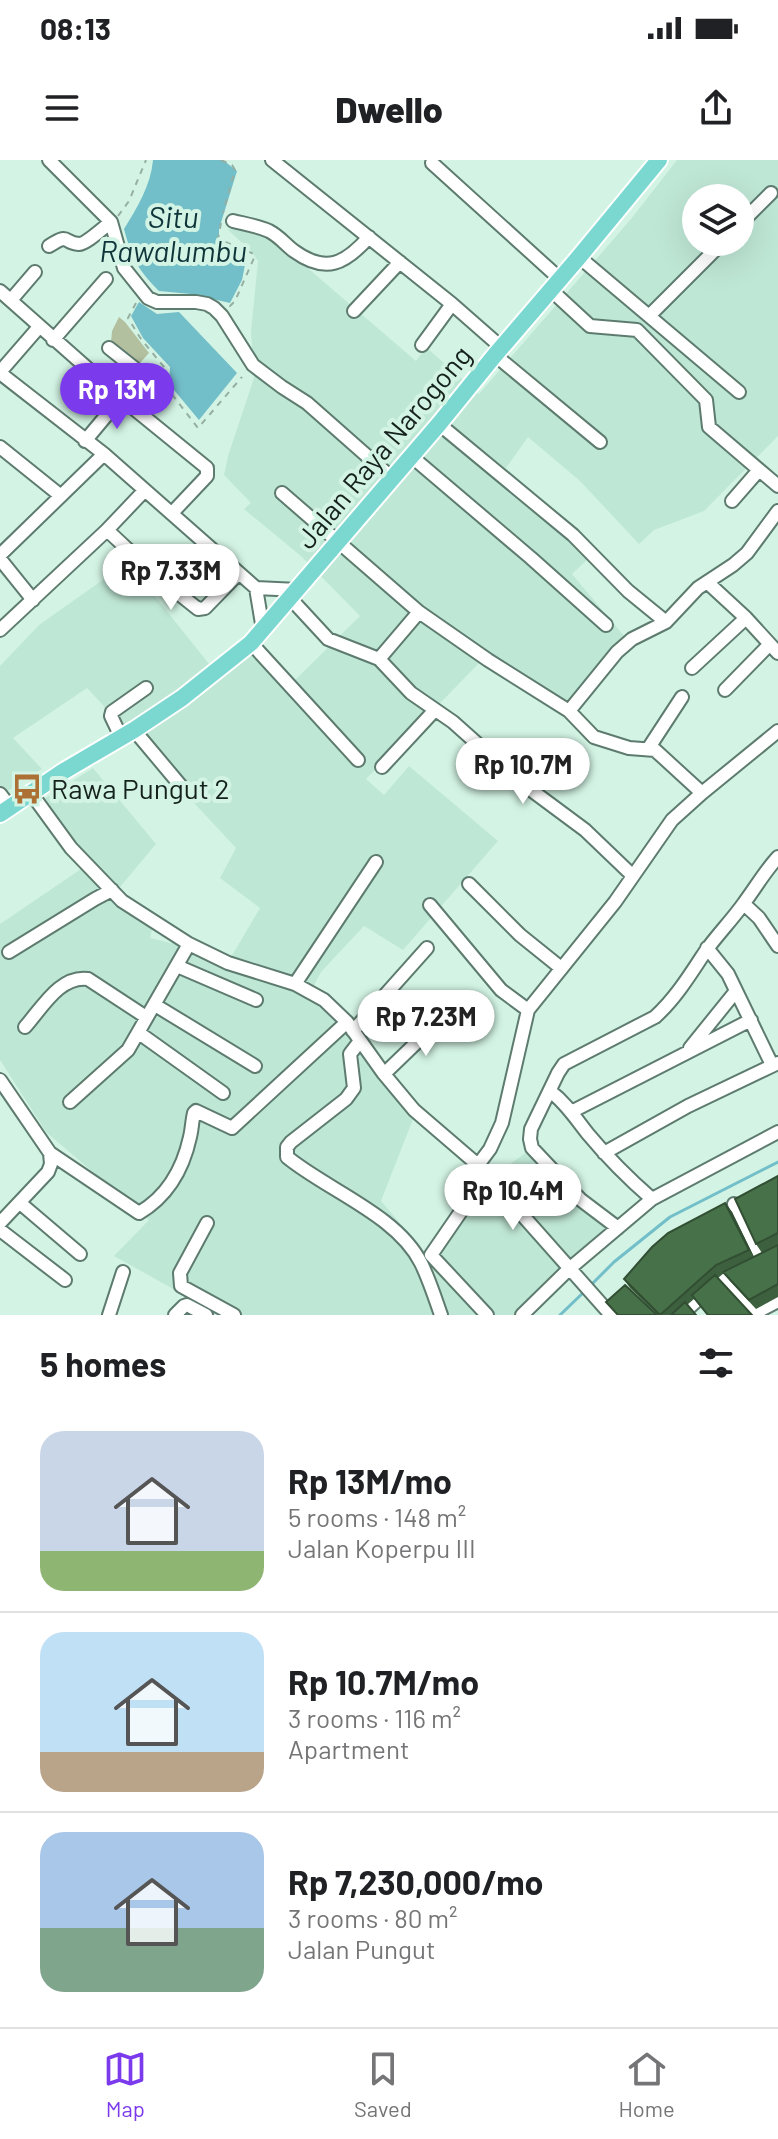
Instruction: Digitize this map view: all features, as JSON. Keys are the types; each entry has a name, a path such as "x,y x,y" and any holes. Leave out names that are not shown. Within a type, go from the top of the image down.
{"main road":[{"name":"Jalan Raya Narogong","path":"3,805 31,793 128,734 182,698 251,643 439,424 657,161"}],"street":[{"path":"49,160 111,222 124,268 148,298 157,302 196,302 214,308 253,365 307,403 392,478"},
{"path":"272,160 452,304 498,351 600,442"},
{"path":"432,163 556,285 590,326 637,330 706,400 709,427 778,486"},
{"path":"754,212 776,193"},
{"path":"233,221 269,231 308,260 322,264 341,261 357,251 369,237"},
{"path":"49,246 65,238 83,244 111,222"},
{"path":"649,316 709,256"},
{"path":"579,257 739,392"},
{"path":"354,311 400,262"},
{"path":"11,300 35,272"},
{"path":"53,340 106,279"},
{"path":"0,291 53,340 207,468 207,476 172,513"},
{"path":"422,345 452,304"},
{"path":"39,327 0,372 104,454 256,588 294,594 328,639 379,659 400,684 453,722 519,781 585,830 633,876"},
{"path":"85,441 138,374 109,348"},
{"path":"439,424 573,535 628,591 666,622"},
{"path":"1,451 61,496"},
{"path":"33,600 0,557 104,454"},
{"path":"411,456 606,625"},
{"path":"732,501 759,470"},
{"path":"0,630 145,490"},
{"path":"282,493 419,612 569,711 599,739 629,748 657,751 702,793"},
{"path":"569,711 617,652 632,639 666,622 687,597 747,553 778,511"},
{"path":"107,530 154,574 198,609 205,608 239,573"},
{"path":"707,582 774,649 725,690"},
{"path":"256,588 263,630"},
{"path":"379,659 419,612"},
{"path":"692,668 746,618"},
{"path":"251,643 358,760"},
{"path":"146,688 112,712 111,716 186,792"},
{"path":"648,749 682,697"},
{"path":"382,767 434,711"},
{"path":"487,1315 431,1255 482,1170 502,1123 528,1010 615,902 672,820 778,731"},
{"path":"31,793 71,848 122,901 189,944 228,963 295,984 324,1000 353,1031 414,1110 482,1170 604,1310 616,1298"},
{"path":"618,1228 581,1200 532,1148 531,1129 564,1064 655,1017 778,857"},
{"path":"295,984 376,862"},
{"path":"469,884 520,935 561,968"},
{"path":"9,952 112,890"},
{"path":"744,904 759,918 778,946"},
{"path":"430,905 501,990 528,1010"},
{"path":"70,1102 128,1050 189,944"},
{"path":"0,1080 50,1153 139,1213 178,1175 196,1111 232,1128 353,1031 427,948"},
{"path":"604,1153 688,1106 775,1064 728,974 707,948"},
{"path":"177,966 256,1000"},
{"path":"25,1027 66,981 79,978 88,979 113,993 146,1017"},
{"path":"685,1053 736,991"},
{"path":"155,1005 255,1066"},
{"path":"384,1074 444,1016"},
{"path":"571,1112 751,1020"},
{"path":"353,1031 349,1060 354,1088 346,1099 291,1142 287,1147 287,1157 370,1211 410,1246 421,1262 441,1315"},
{"path":"139,1033 223,1093"},
{"path":"550,1091 604,1153 652,1199"},
{"path":"522,1315 652,1199 778,1132"},
{"path":"0,1223 48,1172 50,1153"},
{"path":"20,1203 80,1254"},
{"path":"681,1315 695,1310 715,1284 765,1258 735,1203"},
{"path":"207,1223 180,1273 179,1281 181,1286 234,1315"},
{"path":"0,1230 65,1280"},
{"path":"109,1315 123,1272"},
{"path":"723,1279 756,1314 778,1301"},
{"path":"179,1310 187,1305 206,1315"}],"path":[{"path":"111,222 123,210 136,187 146,160"},
{"path":"221,160 235,170 218,239 254,254 235,301 228,305"},
{"path":"148,298 136,302 128,318 164,367 164,384 198,428 242,377"}],"shaded area":[{"path":"677,160 778,160 778,436 704,511 654,530 639,544 580,481 528,437 506,468 576,530 594,553 572,574 625,637 572,705 486,656 366,779 384,795 409,766 498,841 403,950 364,926 321,972 309,995 340,1020 415,1114 381,1201 429,1257 489,1180 525,1153 613,1224 527,1315 220,1315 114,1256 149,1220 46,1132 0,1060 0,924 84,867 36,804 93,768 156,844 115,893 154,921 150,938 196,949 227,964 260,908 220,878 236,848 87,688 13,738 42,769 0,796 0,666 39,625 104,579 114,590 135,571 209,664 239,646 251,630 293,682 360,616 302,557 244,509 251,503 224,475 254,378 251,331 258,261 227,229 268,234 416,361 426,347 479,394 631,219"},
{"path":"119,317 149,353 140,363 111,342 112,331"}],"water":[{"name":"Situ Rawalumbu","path":"153,160 223,160 237,171 219,229 219,249 246,260 242,280 230,303 159,291 137,263 124,229 146,187"},
{"path":"139,302 157,314 179,312 237,373 199,420 169,384 170,367 143,338 131,316"}],"building":[{"path":"778,1176 778,1233 756,1244 735,1199"},
{"path":"725,1203 749,1250 716,1265 660,1315 624,1279 668,1233"},
{"path":"778,1245 778,1284 749,1300 723,1272"},
{"path":"715,1275 752,1315 708,1315 692,1295"},
{"path":"625,1285 657,1315 618,1315 606,1302"},
{"path":"685,1302 696,1315 671,1315"}],"waterway":[{"path":"591,1285 614,1262 670,1217 778,1162"},
{"path":"560,1315 586,1290"}],"place":[{"name":"Rawa Pungut 2","path":"27,789"}]}
